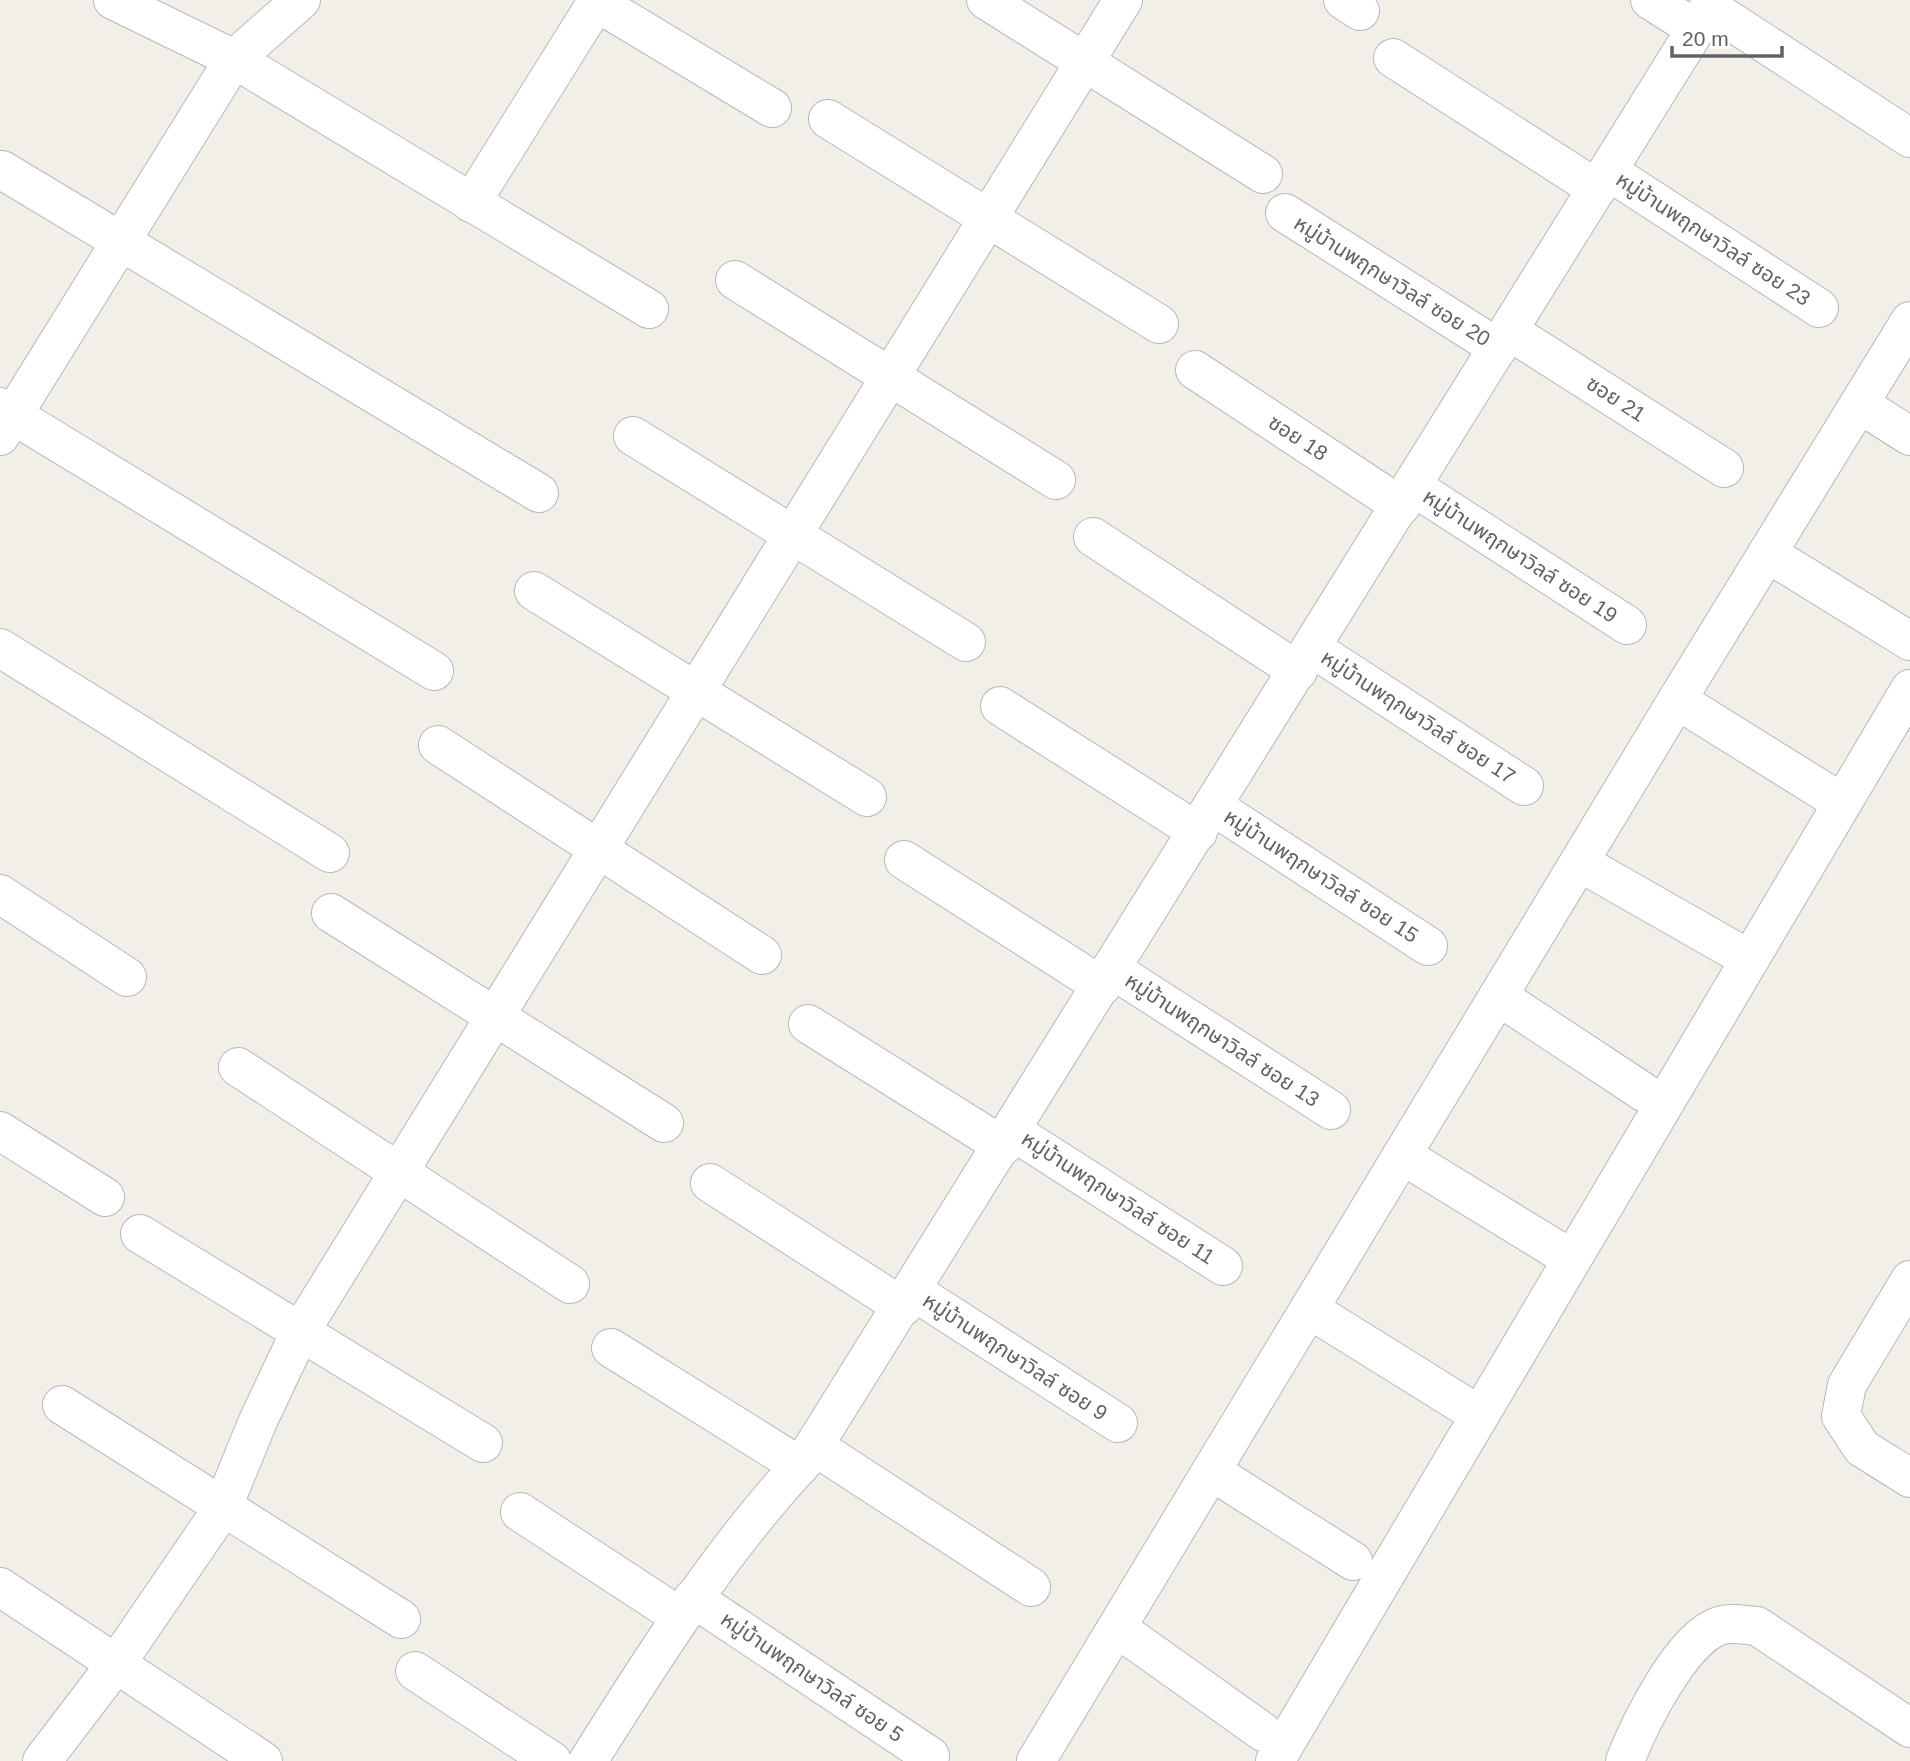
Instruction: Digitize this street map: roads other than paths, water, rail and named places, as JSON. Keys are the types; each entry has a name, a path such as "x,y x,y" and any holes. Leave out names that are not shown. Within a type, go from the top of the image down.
{"street":[{"path":"113,0 234,59 649,309"},
{"path":"301,0 234,59 122,240 4,419 434,670"},
{"path":"986,0 1263,174"},
{"path":"41,1761 116,1664 222,1509 300,1332 1123,0"},
{"path":"1650,0 1707,12 1910,138"},
{"path":"471,202 597,1 772,108"},
{"path":"588,1761 686,1607 744,1530 807,1456 908,1299 1707,12"},
{"name":"หมู่บ้านพฤกษาวิลล์ ซอย 23","path":"1393,58 1819,307"},
{"path":"828,119 1159,324"},
{"path":"2,170 539,494"},
{"name":"หมู่บ้านพฤกษาวิลล์ ซอย 20","path":"1285,213 1503,339"},
{"path":"735,281 1056,480"},
{"path":"1036,1761 1677,700 1910,321"},
{"name":"ซอย 21","path":"1503,339 1724,468"},
{"name":"ซอย 18","path":"1195,370 1406,496"},
{"path":"1859,404 1910,436"},
{"path":"634,436 966,642"},
{"name":"หมู่บ้านพฤกษาวิลล์ ซอย 19","path":"1406,496 1627,625"},
{"name":"หมู่บ้านพฤกษาวิลล์ ซอย 17","path":"1093,537 1524,786"},
{"path":"1767,553 1910,641"},
{"path":"534,591 867,797"},
{"path":"0,648 330,853"},
{"path":"1117,1628 1269,1746 1910,689"},
{"path":"1677,700 1828,794"},
{"name":"หมู่บ้านพฤกษาวิลล์ ซอย 15","path":"1000,706 1429,946"},
{"path":"438,745 762,955"},
{"name":"หมู่บ้านพฤกษาวิลล์ ซอย 13","path":"904,860 1331,1110"},
{"path":"1579,862 1735,951"},
{"path":"0,894 127,977"},
{"path":"331,913 664,1123"},
{"path":"1498,996 1645,1093"},
{"name":"หมู่บ้านพฤกษาวิลล์ ซอย 11","path":"808,1024 1008,1138 1223,1266"},
{"path":"238,1067 570,1284"},
{"path":"0,1131 105,1197"},
{"path":"1402,1155 1558,1250"},
{"name":"หมู่บ้านพฤกษาวิลล์ ซอย 9","path":"710,1183 1118,1423"},
{"path":"140,1234 483,1444"},
{"path":"1910,1280 1847,1385 1841,1416 1862,1448 1910,1478"},
{"path":"1309,1309 1460,1403"},
{"path":"611,1348 807,1456 1031,1587"},
{"path":"62,1405 222,1509 401,1619"},
{"path":"1211,1471 1353,1561"},
{"name":"หมู่บ้านพฤกษาวิลล์ ซอย 5","path":"520,1512 686,1607 930,1756"},
{"path":"0,1587 263,1761"},
{"path":"1625,1761 1638,1726 1676,1666 1702,1637 1718,1626 1734,1623 1757,1626 1910,1728"},
{"path":"415,1671 552,1761"}]}
